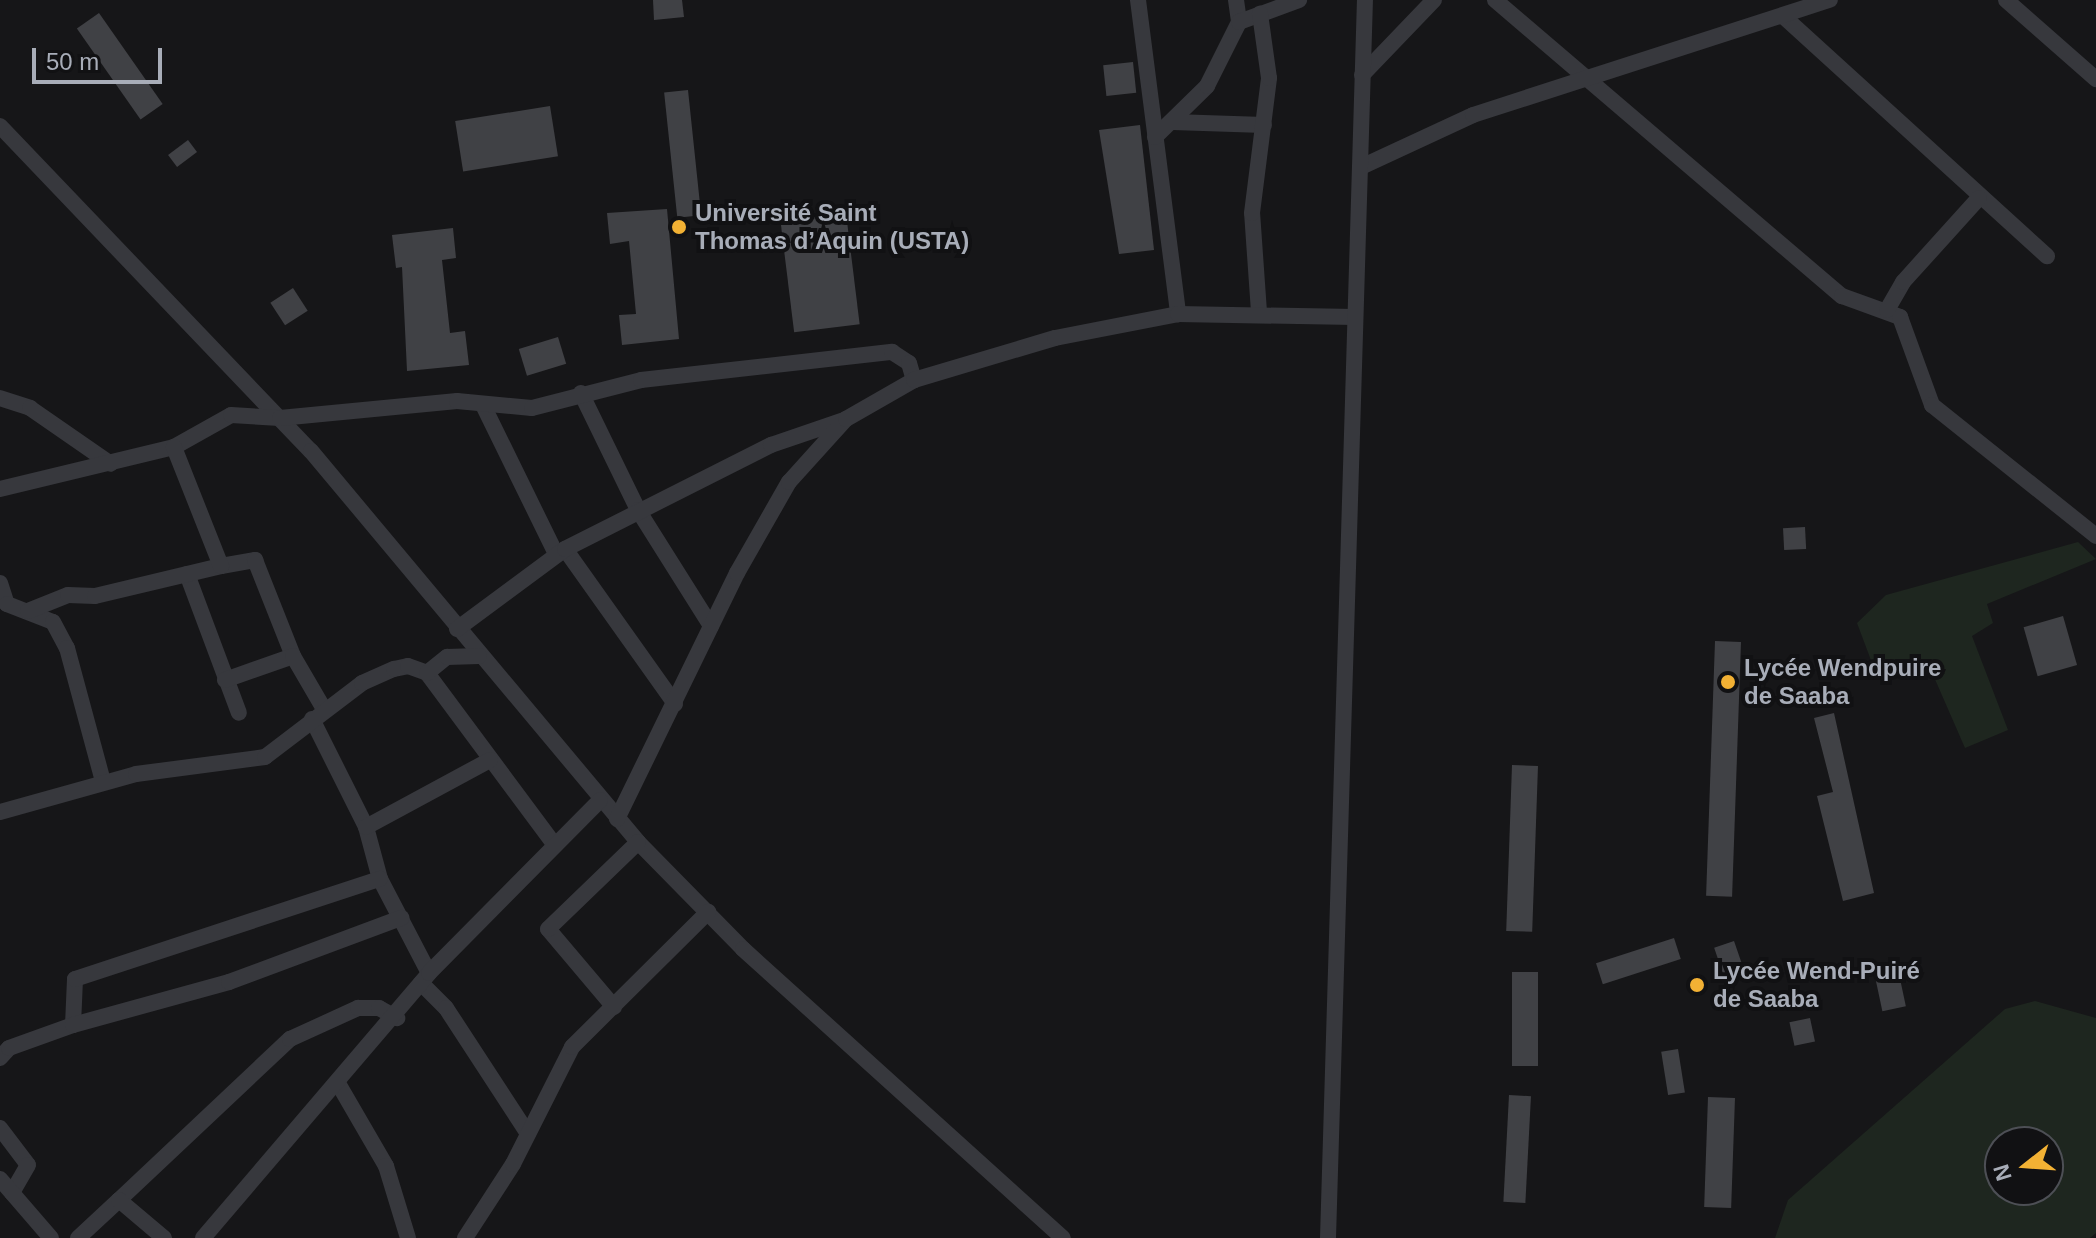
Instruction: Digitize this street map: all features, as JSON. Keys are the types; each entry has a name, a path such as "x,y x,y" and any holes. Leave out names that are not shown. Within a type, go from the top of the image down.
{"street":[{"path":"1138,0 1178,314"},
{"path":"1155,137 1173,122 1213,77 1239,22 1236,0"},
{"path":"1239,22 1299,0"},
{"path":"1328,1238 1365,0"},
{"path":"1362,75 1434,0"},
{"path":"1495,0 1591,76 1842,296 1887,310 1909,334 1918,378 1932,405 2096,536"},
{"path":"1361,167 1473,115 1830,0"},
{"path":"2006,0 2096,79"},
{"path":"1259,312 1252,213 1269,78 1260,14"},
{"path":"1783,16 1979,198 2047,256"},
{"path":"1173,122 1264,125"},
{"path":"0,126 280,418 638,842 708,912 1062,1238"},
{"path":"1887,310 1903,282 1979,198"},
{"path":"457,629 560,552 771,445 846,419 914,380 1055,338 1178,314 1259,312 1355,317"},
{"path":"0,489 174,447 231,415 280,418 457,401 484,407 532,408 581,393 718,368 892,352 909,363 914,380"},
{"path":"581,393 638,510 711,626"},
{"path":"0,398 30,408 111,464"},
{"path":"484,407 560,552 675,704"},
{"path":"617,819 711,626 789,482 846,419"},
{"path":"174,447 221,566"},
{"path":"28,611 68,595 95,596 255,560 366,827 380,879 401,918 425,978 528,1134"},
{"path":"187,574 239,713"},
{"path":"0,583 7,604 53,622 67,648 103,781"},
{"path":"225,680 293,656"},
{"path":"427,673 447,657 479,656"},
{"path":"0,812 103,781 265,757 318,714 394,669 408,666 427,673 554,844"},
{"path":"366,827 490,760"},
{"path":"203,1238 397,1018 425,978 600,800"},
{"path":"614,1007 548,929 638,842"},
{"path":"73,1025 75,979 380,879"},
{"path":"465,1238 528,1134 572,1047 708,912"},
{"path":"0,1058 9,1048 73,1025 229,982 401,918"},
{"path":"78,1238 290,1039 358,1008 379,1008 397,1018"},
{"path":"339,1085 386,1166 408,1238"},
{"path":"0,1128 28,1165 12,1193"},
{"path":"0,1179 51,1238"},
{"path":"119,1200 164,1238"}],"shaded area":[{"path":"2078,542 2096,559 1987,604 1993,623 1972,636 2008,730 1965,748 1927,661 1878,679 1857,623 1886,595"},
{"path":"2035,1001 2096,1018 2096,1233 2090,1238 1775,1238 1788,1200 2005,1009"}],"building":[{"path":"653,0 682,0 684,17 654,20"},
{"path":"99,13 163,104 141,119 77,28"},
{"path":"1133,62 1136,93 1106,96 1103,65"},
{"path":"688,90 701,215 677,218 664,93"},
{"path":"550,106 558,156 463,171 455,121"},
{"path":"1140,125 1154,250 1119,254 1099,130"},
{"path":"188,140 197,152 177,167 168,155"},
{"path":"667,209 679,339 622,345 619,315 636,314 629,241 610,244 607,213"},
{"path":"846,213 860,324 794,332 780,221"},
{"path":"453,228 456,258 442,260 450,333 465,331 469,365 407,371 402,267 396,268 392,235"},
{"path":"293,288 308,311 285,325 270,303"},
{"path":"558,337 566,364 527,376 519,349"},
{"path":"1805,527 1806,549 1784,550 1783,528"},
{"path":"2063,616 2077,665 2038,676 2024,627"},
{"path":"1715,641 1741,642 1732,897 1706,896"},
{"path":"1834,713 1874,893 1843,901 1817,796 1833,792 1814,718"},
{"path":"1512,765 1538,766 1532,932 1506,931"},
{"path":"1674,938 1681,959 1603,984 1596,963"},
{"path":"1734,941 1744,970 1724,977 1714,948"},
{"path":"1512,972 1538,972 1538,1066 1512,1066"},
{"path":"1899,974 1906,1006 1882,1011 1876,979"},
{"path":"1810,1018 1815,1041 1794,1046 1789,1022"},
{"path":"1678,1049 1685,1092 1668,1095 1661,1052"},
{"path":"1509,1095 1531,1096 1525,1203 1503,1202"},
{"path":"1708,1097 1735,1098 1731,1208 1704,1207"}],"place":[{"name":"Université Saint Thomas d’Aquin (USTA)","path":"679,227"},
{"name":"Lycée Wendpuire de Saaba","path":"1728,682"},
{"name":"Lycée Wend-Puiré de Saaba","path":"1697,985"}]}
